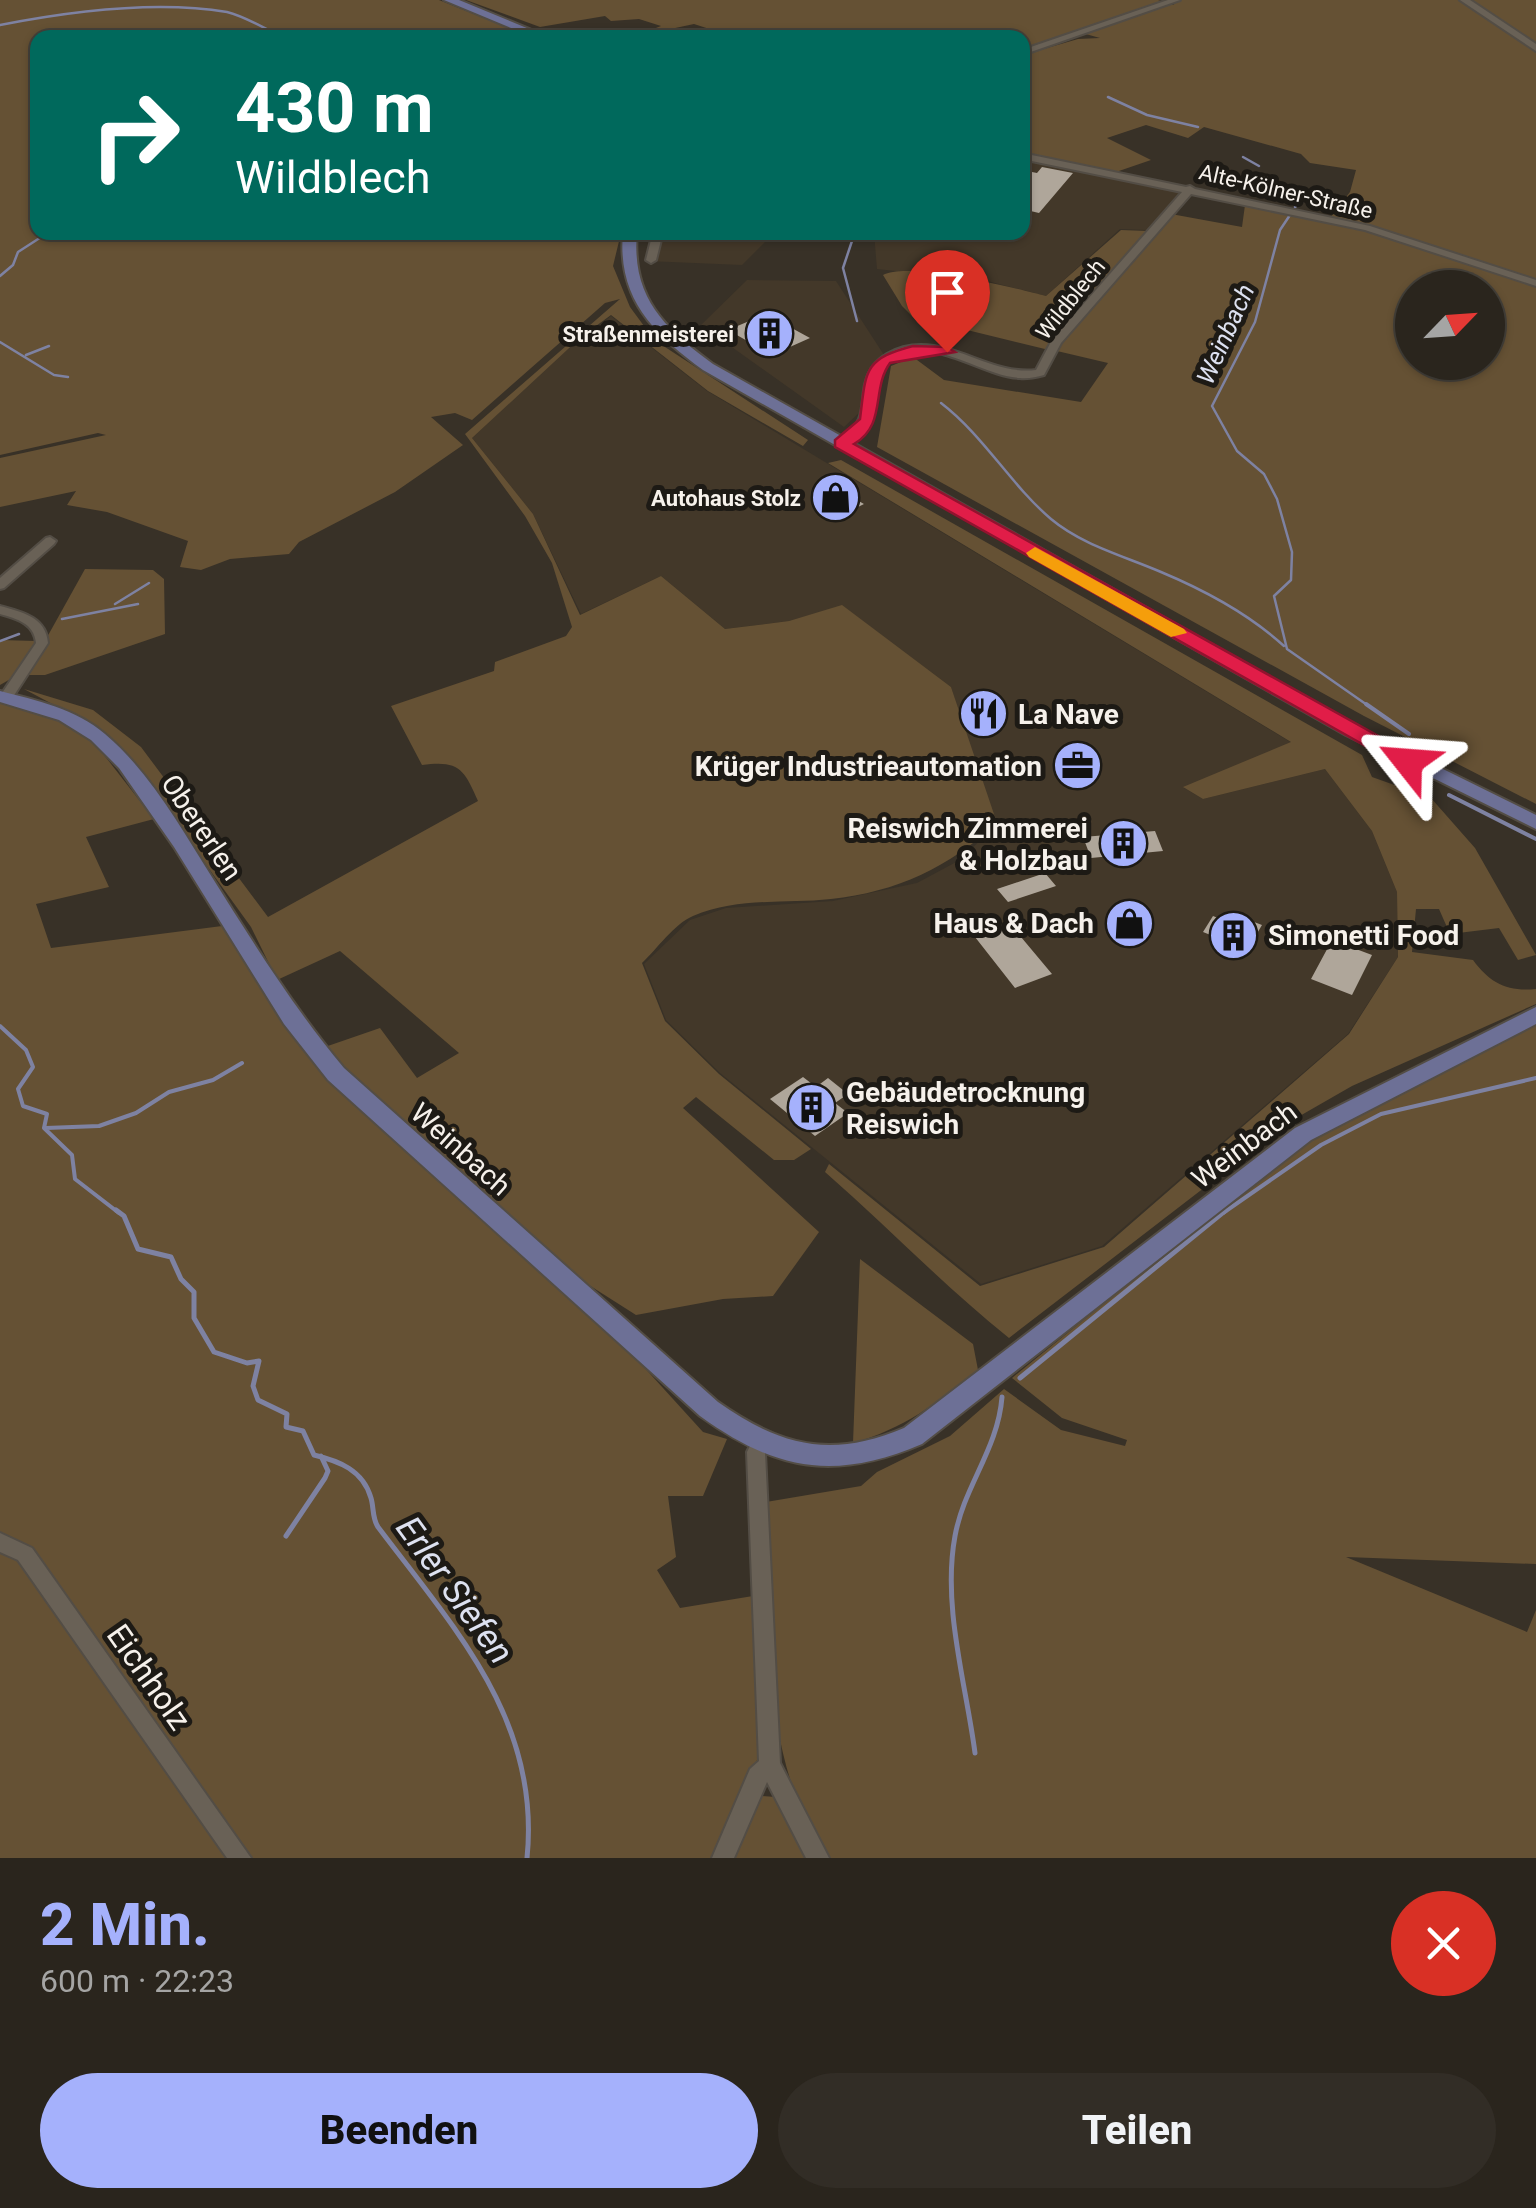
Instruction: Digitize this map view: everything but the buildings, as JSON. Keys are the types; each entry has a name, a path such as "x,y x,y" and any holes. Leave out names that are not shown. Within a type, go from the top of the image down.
{"main road":[{"path":"449,0 526,30"},
{"path":"629,240 628,263 633,288 664,333 708,367 1378,745 1536,823"},
{"name":"Obererlen","path":"3,696 65,716 97,736 125,764 206,880 310,1045"},
{"name":"Weinbach","path":"310,1045 363,1100 718,1416 762,1444 807,1458 843,1459 876,1452 935,1422 1304,1134 1536,1015"}],"street":[{"path":"1030,49 1176,0"},
{"path":"1464,0 1536,48"},
{"name":"Alte-Kölner-Straße","path":"1030,158 1368,228 1536,283"},
{"name":"Wildblech","path":"841,444 856,436 868,419 874,374 884,359 930,350 1014,374 1040,374 1056,342 1190,190"},
{"path":"652,260 656,240"},
{"path":"0,585 38,557 50,541"},
{"path":"0,610 27,618 41,632 42,643 3,696"},
{"path":"762,1444 756,1452 770,1765 818,1858"},
{"name":"Eichholz","path":"0,1542 25,1554 240,1858"},
{"path":"723,1858 758,1776 770,1765"}],"shaded area":[{"path":"0,0 439,0 514,30 30,30 30,240 619,240 613,266 630,307 644,326 665,347 808,440 803,446 708,391 611,315 581,337 472,438 533,514 580,615 661,576 725,629 789,621 842,605 951,687 997,823 941,865 878,890 831,899 727,906 693,916 672,931 642,963 665,1021 719,1074 811,1149 794,1160 774,1160 696,1097 683,1108 819,1232 773,1296 723,1299 636,1315 581,1280 322,1048 380,1028 417,1078 459,1053 340,951 277,980 251,927 131,761 71,714 24,689 93,710 141,747 268,917 478,801 459,769 444,764 422,765 391,706 494,671 495,662 566,636 572,627 552,563 525,516 465,434 620,299 605,303 472,420 455,413 431,417 463,445 395,492 299,542 289,554 230,559 201,570 180,567 188,541 107,512 67,505 76,491 0,507 0,458 106,435 98,433 0,455"},
{"path":"466,0 1158,0 1173,5 1179,0 1536,0 1536,279 1372,226 1330,218 1350,192 1356,170 1310,163 1301,154 1204,127 1188,138 1146,125 1107,138 1151,160 1116,172 1030,155 1030,53 1078,39 1100,38 1082,33 1030,48 1030,30 712,30 694,24 651,30 661,26 639,19 611,21 605,16 540,27"},
{"path":"1030,158 1190,189 1148,230 1120,229 1046,296 987,281 877,269 875,240 1030,240"},
{"path":"1245,205 1363,230 1487,270 1395,270 1395,380 1505,380 1505,276 1536,286 1536,804 1364,716 877,447 891,366 913,357 944,380 1081,402 1108,363 1057,351 1171,214 1242,227"},
{"path":"1121,230 1148,231 1062,328 1049,350 967,330 926,330 902,306 883,275 938,273 1046,296"},
{"path":"652,240 767,240 742,265 647,261"},
{"path":"747,280 836,281 884,355 868,370 861,411 844,427 701,325"},
{"path":"611,316 707,391 1292,743 1184,788 1203,799 1325,769 1372,831 1397,892 1398,957 1348,1034 1102,1246 981,1284 720,1073 666,1020 644,964 690,920 726,908 833,901 917,883 960,860 996,825 951,687 842,606 789,621 725,629 661,576 581,614 533,514 472,438 555,359"},
{"path":"841,460 1362,755 1372,777 1431,798 1475,848 1536,955 1518,960 1499,928 1450,934 1439,909 1416,909 1412,952 1473,960 1500,984 1536,989 1536,1004 1352,1086 1291,1121 1009,1338 825,1172 829,1164 980,1286 1104,1247 1349,1034 1398,957 1397,892 1372,831 1325,769 1203,799 1183,787 1291,742 828,463"},
{"path":"85,569 153,570 164,579 165,634 45,675 26,675"},
{"path":"0,640 36,641 14,677 0,685"},
{"path":"0,699 59,717 90,737 154,819 86,837 109,887 36,904 51,948 222,926 288,1030 342,1091 643,1366 703,1432 727,1439 703,1496 668,1496 676,1557 657,1570 680,1608 759,1595 763,1680 758,1758 712,1858 246,1858 27,1551 0,1538"},
{"path":"1536,1022 1536,1564 1346,1557 1527,1632 1536,1610 1536,1858 823,1858 803,1817 778,1730 767,1639 766,1502 861,1486 877,1472 950,1436 1004,1389 1061,1430 1125,1446 1127,1440 1062,1418 1012,1378 1307,1138"},
{"path":"860,1259 973,1344 978,1370 919,1414 853,1443"},
{"path":"0,1546 22,1557 237,1858 0,1858"},
{"path":"761,1796 776,1797 811,1858 733,1858"}],"waterway":[{"path":"0,25 55,15 171,7 227,12 268,30"},
{"name":"Weinbach","path":"1108,97 1147,115 1198,127"},
{"name":"Weinbach","path":"1243,157 1259,166"},
{"name":"Weinbach","path":"1295,207 1303,201"},
{"name":"Weinbach","path":"1290,215 1280,230 1255,322 1212,406 1237,451 1264,474 1277,499 1292,552 1291,580 1274,596 1287,649 1370,707"},
{"path":"0,276 13,265 18,252 37,240"},
{"path":"852,240 843,268 857,321"},
{"path":"0,342 54,375 68,377"},
{"path":"26,355 49,346"},
{"path":"941,403 971,430 1036,505 1063,528 1210,595 1256,623 1284,646"},
{"path":"115,604 149,583"},
{"path":"62,619 138,604"},
{"path":"0,641 19,634"},
{"name":"Weinbach","path":"1366,704 1409,734"},
{"name":"Weinbach","path":"1449,795 1536,839"},
{"name":"Erler Siefen","path":"0,1026 26,1050 33,1067 18,1089 23,1106 47,1114 44,1128 72,1155 75,1179 119,1213"},
{"path":"46,1128 99,1126 136,1113 169,1092 213,1080 242,1063"},
{"path":"1223,1213 1321,1145 1381,1114 1536,1078"},
{"name":"Erler Siefen","path":"116,1210 124,1216 138,1249 171,1257 181,1279 194,1292 194,1318 214,1352 247,1363 259,1361 253,1386 258,1400 287,1414 286,1427 303,1431 314,1455 322,1458"},
{"path":"1020,1378 1226,1210"},
{"path":"975,1753 953,1617 952,1563 959,1518 994,1434 1002,1397"},
{"path":"286,1536 325,1478 328,1471 322,1458"},
{"name":"Erler Siefen","path":"322,1458 341,1464 362,1480 378,1527 436,1602 487,1679 520,1763 528,1809 527,1858"}],"slow traffic":[{"path":"1035,553 1177,633"}],"place":[{"name":"Straßenmeisterei","path":"769,334"},
{"name":"Autohaus Stolz","path":"836,498"},
{"name":"La Nave","path":"983,714"},
{"name":"Krüger Industrieautomation","path":"1077,766"},
{"name":"Reiswich Zimmerei & Holzbau","path":"1123,844"},
{"name":"Haus & Dach","path":"1129,923"},
{"name":"Simonetti Food","path":"1233,935"},
{"name":"Gebäudetrocknung Reiswich","path":"811,1108"}],"route":[{"path":"947,352 913,351 884,359 874,374 868,419 856,436 841,444 1408,762"}]}
